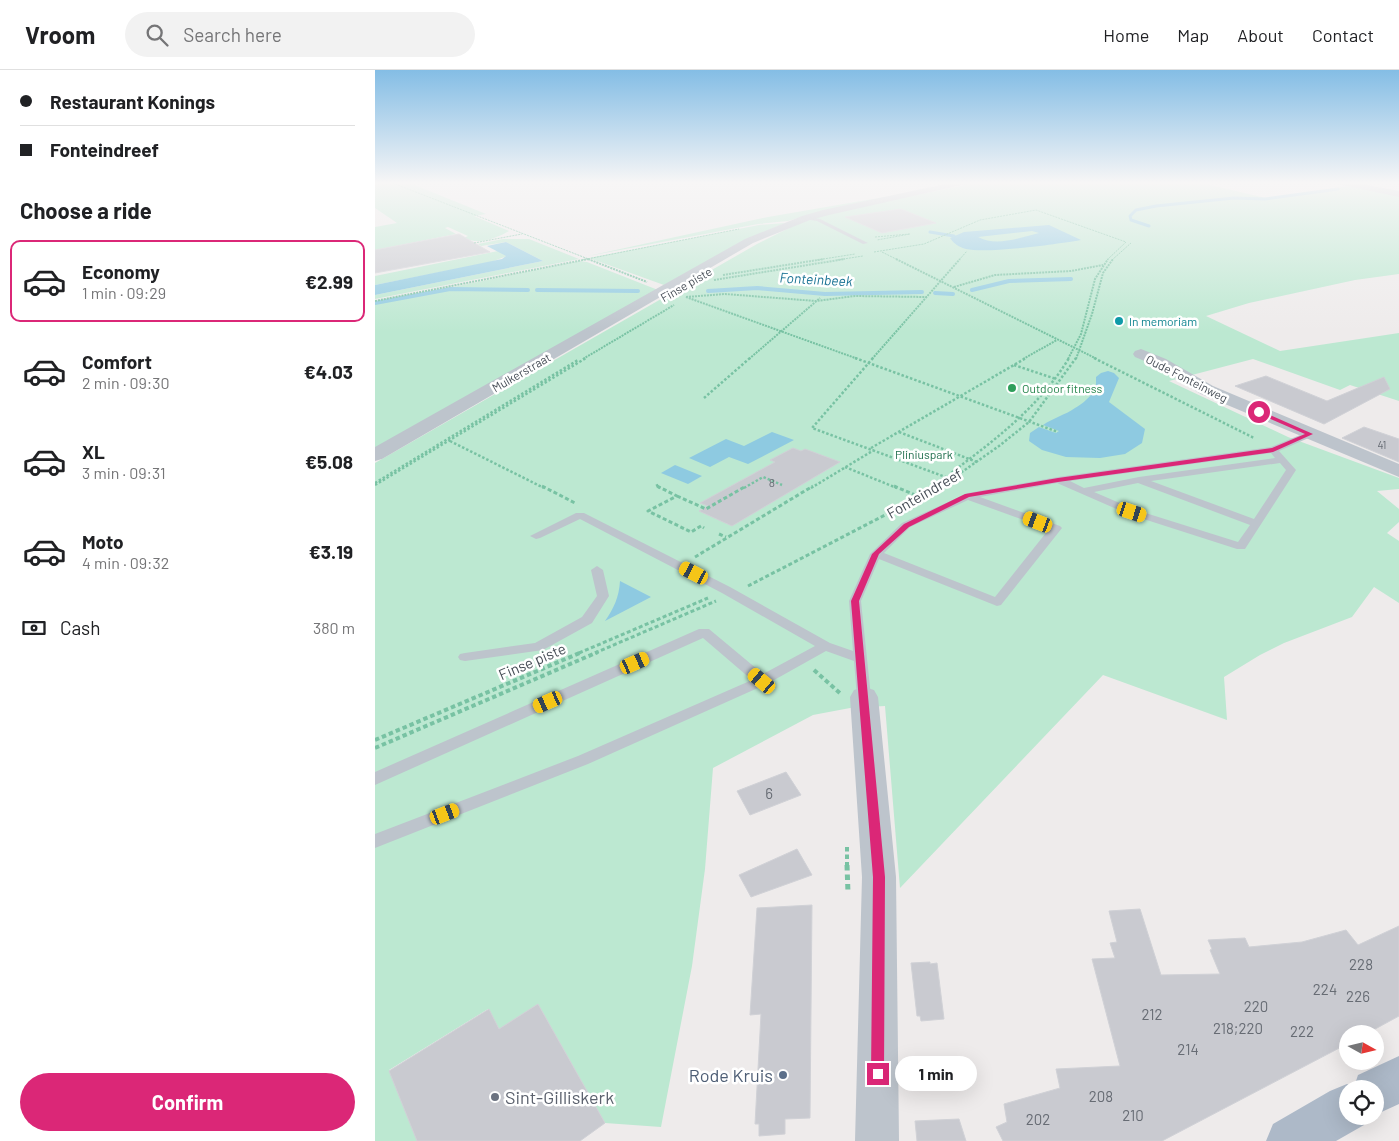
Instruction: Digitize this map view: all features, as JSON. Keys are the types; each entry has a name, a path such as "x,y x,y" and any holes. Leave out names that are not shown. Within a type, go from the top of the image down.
{"main road":[{"path":"1384,1087 1399,1079"},
{"path":"1290,1141 1339,1113"}],"street":[{"name":"Mulkerstraat","path":"375,456 673,297 749,241 771,232"},
{"name":"Oude Fonteinweg","path":"1141,354 1160,362 1207,390 1399,471"},
{"name":"Fonteindreef","path":"853,699 879,877 877,1141"}],"lane":[{"path":"842,232 864,243"},
{"name":"Fonteindreef","path":"853,699 860,658 855,601 876,554 906,525 968,496 1058,480 1275,450 1310,434"},
{"path":"1058,480 1132,512 1241,547 1291,470 1275,450"},
{"path":"1083,491 1139,480 1282,460"},
{"path":"1139,480 1256,524"},
{"path":"876,554 997,602 1055,528 968,496"},
{"path":"536,536 580,515 730,592 825,646 860,658"},
{"path":"465,657 538,647 587,620 603,596 597,570"},
{"path":"375,779 704,632 762,681"},
{"path":"375,841 583,760 762,681 825,646"}],"path":[{"path":"517,232 673,297"},
{"path":"375,301 720,232"},
{"path":"873,253 923,244 952,232"},
{"path":"967,251 812,428 951,479 951,473 1020,419 1040,400 1075,348 1094,281 1111,252 1126,242 1097,232"},
{"name":"Fonteindreef","path":"730,592 939,488 978,462 1029,422 1081,351 1103,273 1108,264 1131,243 1099,232"},
{"path":"475,243 522,234"},
{"path":"864,243 910,234 873,237"},
{"path":"881,252 954,287 1275,450"},
{"name":"Finse piste","path":"710,280 717,276 864,254 713,280"},
{"path":"954,287 995,274 1071,270 1108,264"},
{"name":"Finse piste","path":"685,296 693,290"},
{"path":"927,297 855,296 816,302 725,294 686,297 1058,432"},
{"path":"375,484 673,297"},
{"path":"704,398 820,298"},
{"path":"690,560 845,467 958,396 1058,340"},
{"path":"1014,365 1060,381"},
{"path":"899,432 978,462"},
{"path":"845,467 921,497"},
{"path":"660,484 656,486 706,509 763,477 783,485"},
{"path":"677,496 649,512 691,532 701,526 704,528"},
{"path":"719,534 727,538"},
{"path":"375,748 730,592"},
{"name":"Finse piste","path":"375,740 730,592"},
{"path":"802,658 841,693 853,699"},
{"path":"848,841 849,899"}],"green space":[{"path":"375,232 452,232 456,234 375,250"},
{"path":"459,232 507,232 493,239 481,241 464,238 468,236"},
{"path":"699,232 716,232 588,256"},
{"path":"723,232 765,232 744,241 664,285 589,258"},
{"name":"Pliniuspark","path":"781,232 1399,232 1399,274 1355,280 1249,303 1206,316 1280,351 1399,333 1399,401 1350,385 1340,390 1253,359 1169,381 1288,437 1399,478 1399,489 1377,491 1399,509 1399,522 1387,533 1399,541 1399,603 1374,587 1352,617 1284,643 1224,677 1227,720 1103,675 900,888 885,706 850,708 813,715 713,768 705,869 692,966 661,1127 605,1123 538,1004 499,1029 488,1009 389,1070 417,1141 375,1141 375,463"},
{"path":"503,239 529,239 579,259 375,299 375,295 543,261 506,242 481,246 478,244"},
{"path":"498,251 507,256 491,262 375,285 375,276"},
{"path":"579,261 587,262 658,290 375,449 375,303"}],"water":[{"path":"964,232 1023,232 978,237 985,240 1000,241 1039,233 1035,232 1064,232 1081,240 1023,248 976,250 961,247 950,238"},
{"path":"506,242 543,261 375,295 375,285 502,259 506,256 487,246"},
{"path":"1108,371 1114,373 1119,378 1109,402 1145,429 1142,443 1125,454 1100,458 1066,457 1042,450 1029,441 1030,433 1039,427 1056,433 1059,431 1043,425 1084,402 1096,390 1096,377"},
{"path":"772,432 794,440 748,464 729,457 710,467 689,458 726,439 744,446"},
{"path":"675,465 702,476 688,484 661,473"},
{"path":"620,581 651,597 605,621 619,592"}],"building":[{"path":"459,234 490,252 375,273 375,250"},
{"path":"1266,376 1327,401 1384,377 1390,389 1324,424 1235,386"},
{"path":"1364,427 1399,439 1399,462 1342,438"},
{"path":"793,448 801,451 805,449 840,462 732,526 699,511 708,506 700,503 775,462 770,460"},
{"path":"786,772 801,795 750,815 737,791"},
{"path":"797,849 812,875 751,897 739,875"},
{"path":"812,905 810,1118 785,1119 785,1134 759,1136 759,1124 755,1124 761,1014 750,1015 757,908"},
{"path":"1140,909 1161,975 1220,974 1208,940 1245,938 1249,947 1302,942 1346,930 1358,945 1399,926 1399,1016 1382,1025 1339,1025 1339,1048 1162,1141 1003,1141 996,1127 1007,1122 1004,1104 1060,1088 1056,1069 1120,1066 1092,959 1115,958 1110,943 1117,942 1109,911"},
{"path":"930,962 930,964 937,963 944,1019 921,1021 920,1016 917,1016 911,963"},
{"name":"Sint-Gilliskerk","path":"538,1004 605,1123 580,1141 417,1141 389,1071 489,1009 499,1029"},
{"path":"959,1119 966,1141 917,1141 915,1121"}],"waterway":[{"path":"930,232 954,236"},
{"name":"Fonteinbeek","path":"972,290 1009,281 1071,279"},
{"name":"Fonteinbeek","path":"708,291 757,288 825,294 922,292"},
{"name":"Fonteinbeek","path":"375,303 450,289 528,290"},
{"name":"Fonteinbeek","path":"537,290 638,291"},
{"name":"Fonteinbeek","path":"935,293 953,294"}],"place":[{"name":"In memoriam","path":"1119,321"},
{"name":"Outdoor fitness","path":"1012,388"},
{"name":"Rode Kruis","path":"783,1075"},
{"name":"Sint-Gilliskerk","path":"495,1097"}],"route":[{"path":"878,1074 879,877 855,601 876,554 906,525 968,496 1058,480 1273,450 1310,434 1259,412"}]}
